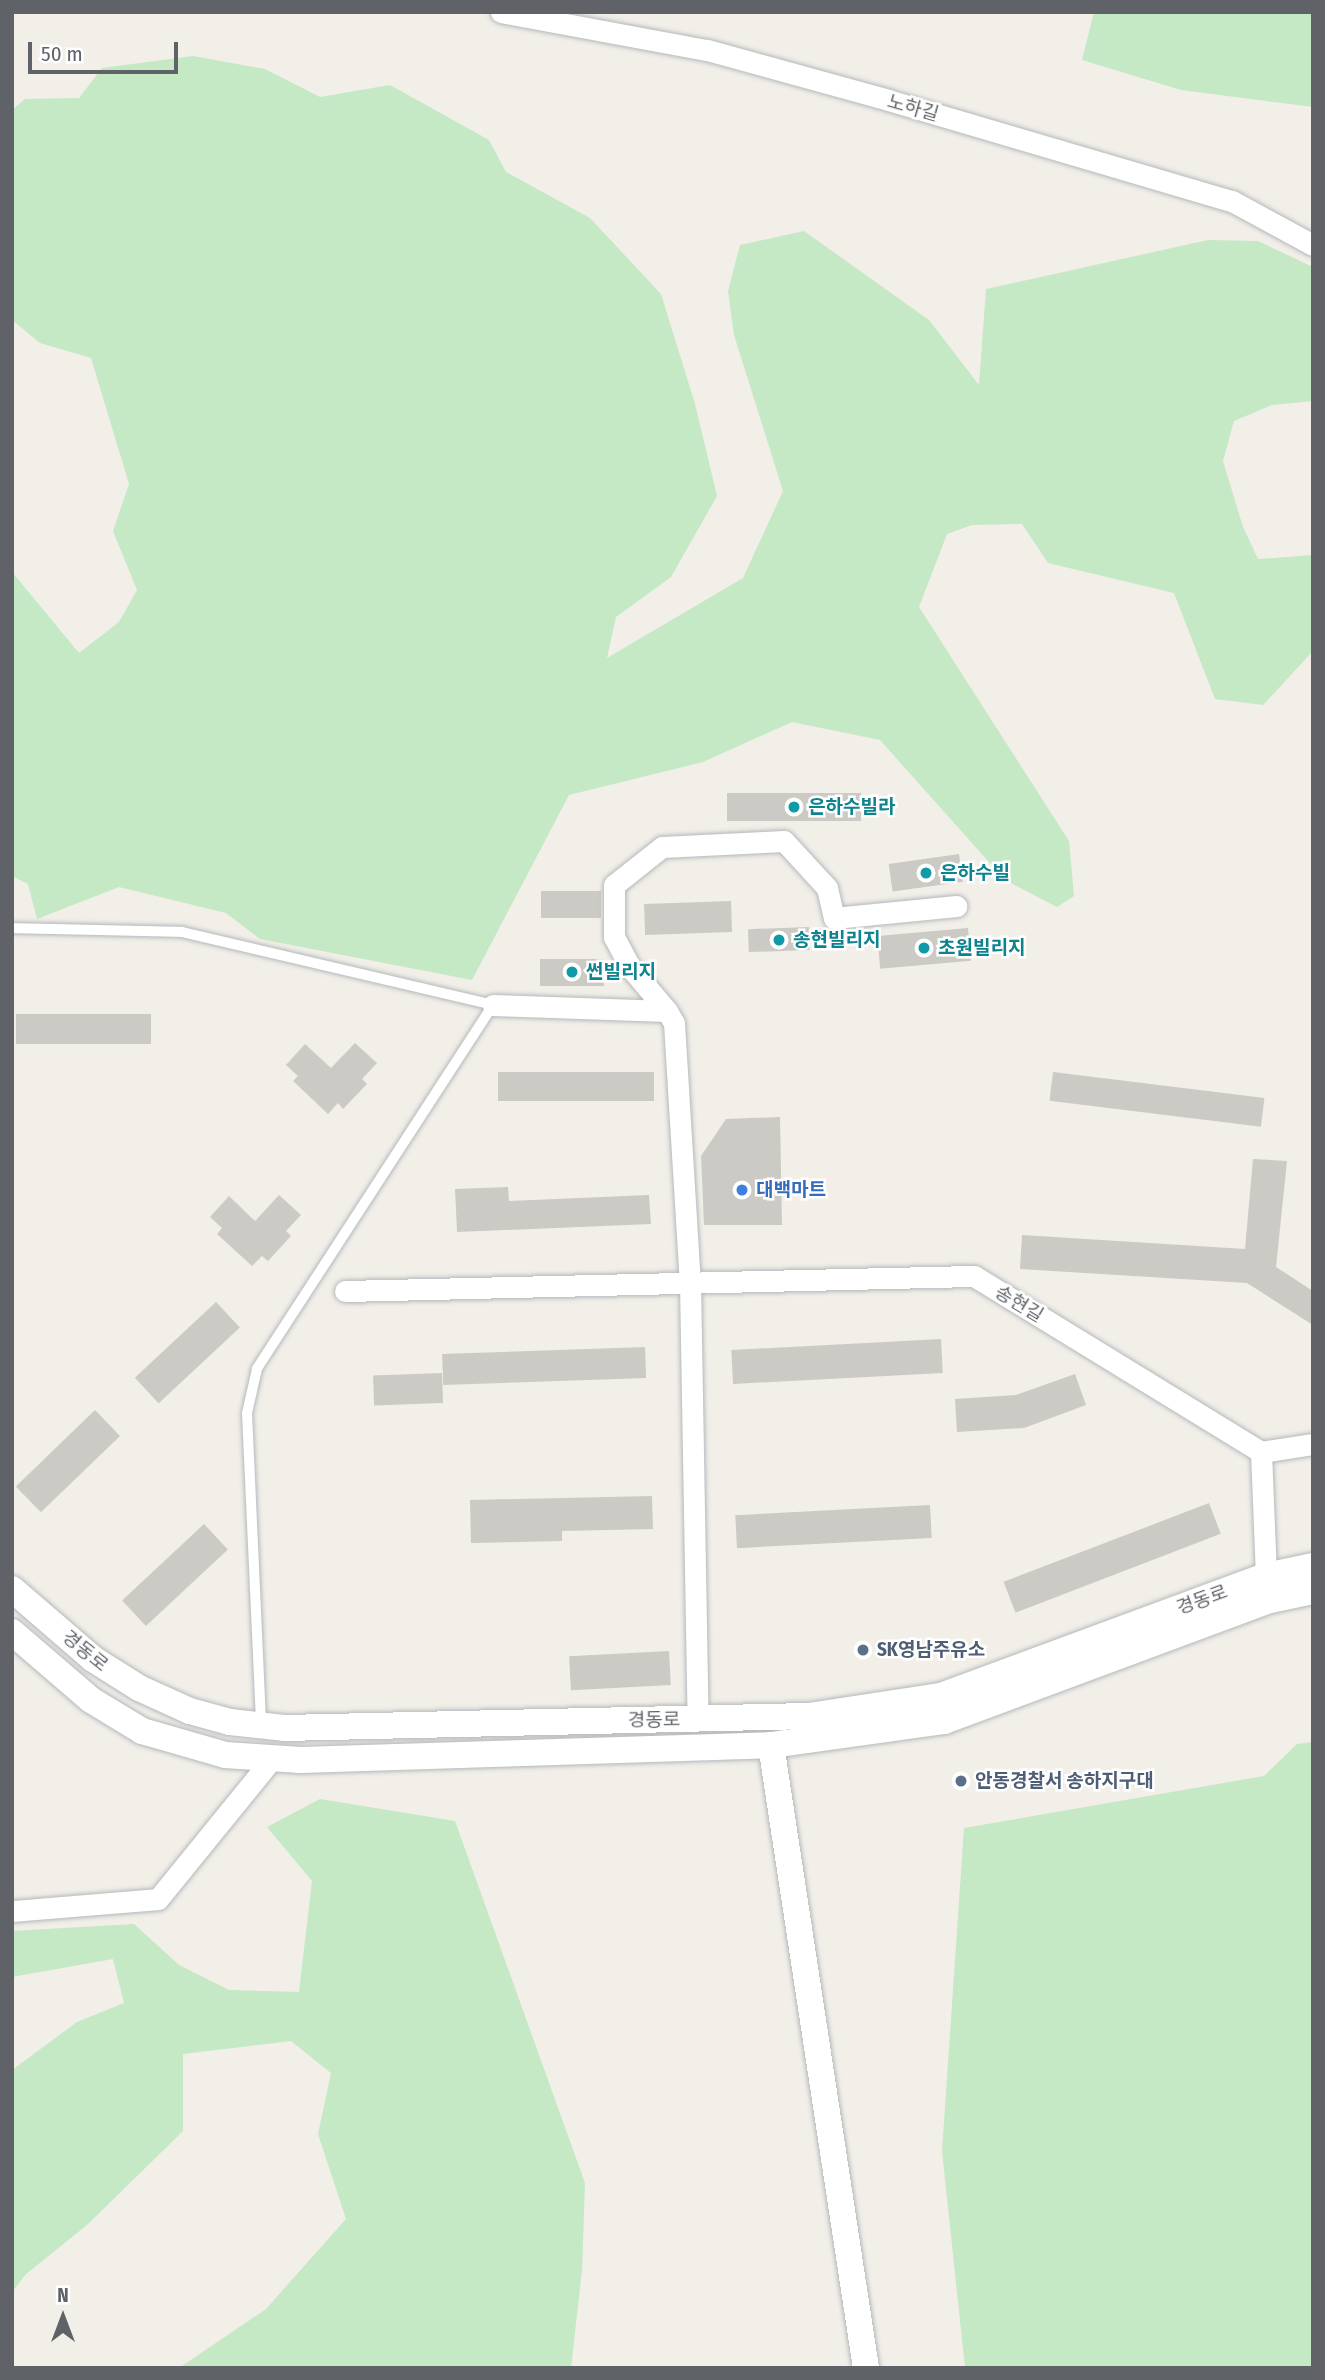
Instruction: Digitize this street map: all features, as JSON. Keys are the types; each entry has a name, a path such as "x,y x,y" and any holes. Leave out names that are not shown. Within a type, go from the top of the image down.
{"street":[{"name":"노하길","path":"501,12 707,50 888,100 1232,201 1313,245"},
{"path":"698,1720 690,1282 674,1023 667,1010 630,967 614,937 614,885 662,847 784,841 827,888 834,918 956,906"},
{"path":"494,1005 667,1010"},
{"name":"송현길","path":"345,1291 974,1276 1261,1452"},
{"path":"1266,1576 1261,1452 1313,1444"},
{"name":"경동로","path":"12,1589 119,1678 190,1711 261,1727 698,1720 810,1716 941,1696 1266,1576 1313,1566"},
{"name":"경동로","path":"12,1632 91,1700 142,1731 198,1749 271,1760 771,1745 944,1721 1270,1600 1313,1591"},
{"path":"771,1745 866,2368"},
{"path":"12,1911 158,1899 271,1760"}],"lane":[{"path":"12,928 182,932 494,1005 257,1369 247,1413 261,1727"}],"green space":[{"path":"1094,12 1313,12 1313,107 1181,90 1082,60"},
{"path":"193,56 265,69 320,97 390,85 489,140 506,172 590,218 661,294 695,404 717,496 671,577 616,617 607,658 743,578 783,491 734,335 728,291 740,245 804,231 929,320 979,385 986,289 1208,240 1258,241 1313,267 1313,401 1272,405 1234,421 1223,461 1243,527 1258,559 1313,555 1313,651 1263,705 1215,699 1174,593 1048,563 1022,524 972,525 947,534 919,607 1069,841 1074,896 1057,907 1005,880 880,740 792,722 703,762 569,795 472,980 260,939 226,913 119,887 37,919 28,884 12,876 12,572 79,653 119,622 137,590 113,531 129,484 91,358 40,343 12,320 12,110 25,99 79,98 102,68"},
{"path":"1313,1742 1313,2368 965,2368 942,2151 964,1828 1264,1776 1297,1744"},
{"path":"320,1799 455,1821 585,2183 582,2270 571,2368 179,2368 266,2309 346,2219 318,2134 331,2073 291,2041 183,2054 183,2131 87,2225 26,2274 12,2292 12,2070 77,2022 124,2003 113,1959 12,1977 12,1931 134,1924 179,1965 229,1990 299,1992 312,1881 267,1827"}],"building":[{"name":"은하수빌라","path":"727,793 861,793 861,821 727,821"},
{"name":"은하수빌","path":"959,854 963,882 893,892 889,864"},
{"path":"541,891 601,891 601,918 541,918"},
{"path":"731,901 732,932 645,935 644,904"},
{"name":"송현빌리지","path":"809,927 810,950 749,952 748,929"},
{"name":"초원빌리지","path":"968,928 971,961 880,969 877,936"},
{"name":"썬빌리지","path":"540,959 604,959 604,986 540,986"},
{"path":"16,1014 151,1014 151,1044 16,1044"},
{"path":"355,1043 377,1063 362,1079 367,1084 343,1109 338,1103 328,1114 293,1081 298,1076 286,1065 305,1044 331,1068"},
{"path":"498,1072 654,1072 654,1101 498,1101"},
{"path":"1053,1072 1264,1098 1261,1127 1049,1101"},
{"name":"대백마트","path":"780,1117 782,1225 704,1225 701,1156 726,1119"},
{"path":"1253,1159 1287,1161 1276,1267 1313,1291 1313,1325 1247,1283 1020,1269 1022,1235 1245,1249"},
{"path":"508,1187 509,1201 649,1195 651,1224 457,1232 455,1189"},
{"path":"279,1195 301,1215 286,1231 291,1236 268,1261 262,1256 252,1266 217,1234 222,1228 210,1217 229,1196 255,1221"},
{"path":"216,1302 240,1328 159,1403 135,1378"},
{"path":"941,1339 943,1373 733,1384 731,1350"},
{"path":"645,1347 646,1378 443,1385 442,1354"},
{"path":"442,1373 443,1403 374,1405 373,1375"},
{"path":"1075,1374 1086,1405 1024,1428 957,1432 955,1399 1016,1395"},
{"path":"95,1410 120,1436 41,1512 16,1486"},
{"path":"652,1496 653,1529 562,1531 562,1541 471,1543 470,1500"},
{"path":"1209,1503 1221,1534 1015,1613 1004,1582"},
{"path":"930,1505 932,1538 737,1548 735,1515"},
{"path":"204,1524 228,1550 146,1626 122,1600"},
{"path":"669,1651 671,1685 571,1690 569,1656"}],"place":[{"name":"은하수빌라","path":"794,807"},
{"name":"은하수빌","path":"926,873"},
{"name":"송현빌리지","path":"779,940"},
{"name":"초원빌리지","path":"924,948"},
{"name":"썬빌리지","path":"572,972"},
{"name":"대백마트","path":"742,1190"},
{"name":"SK영남주유소","path":"863,1650"},
{"name":"안동경찰서 송하지구대","path":"961,1781"}]}
